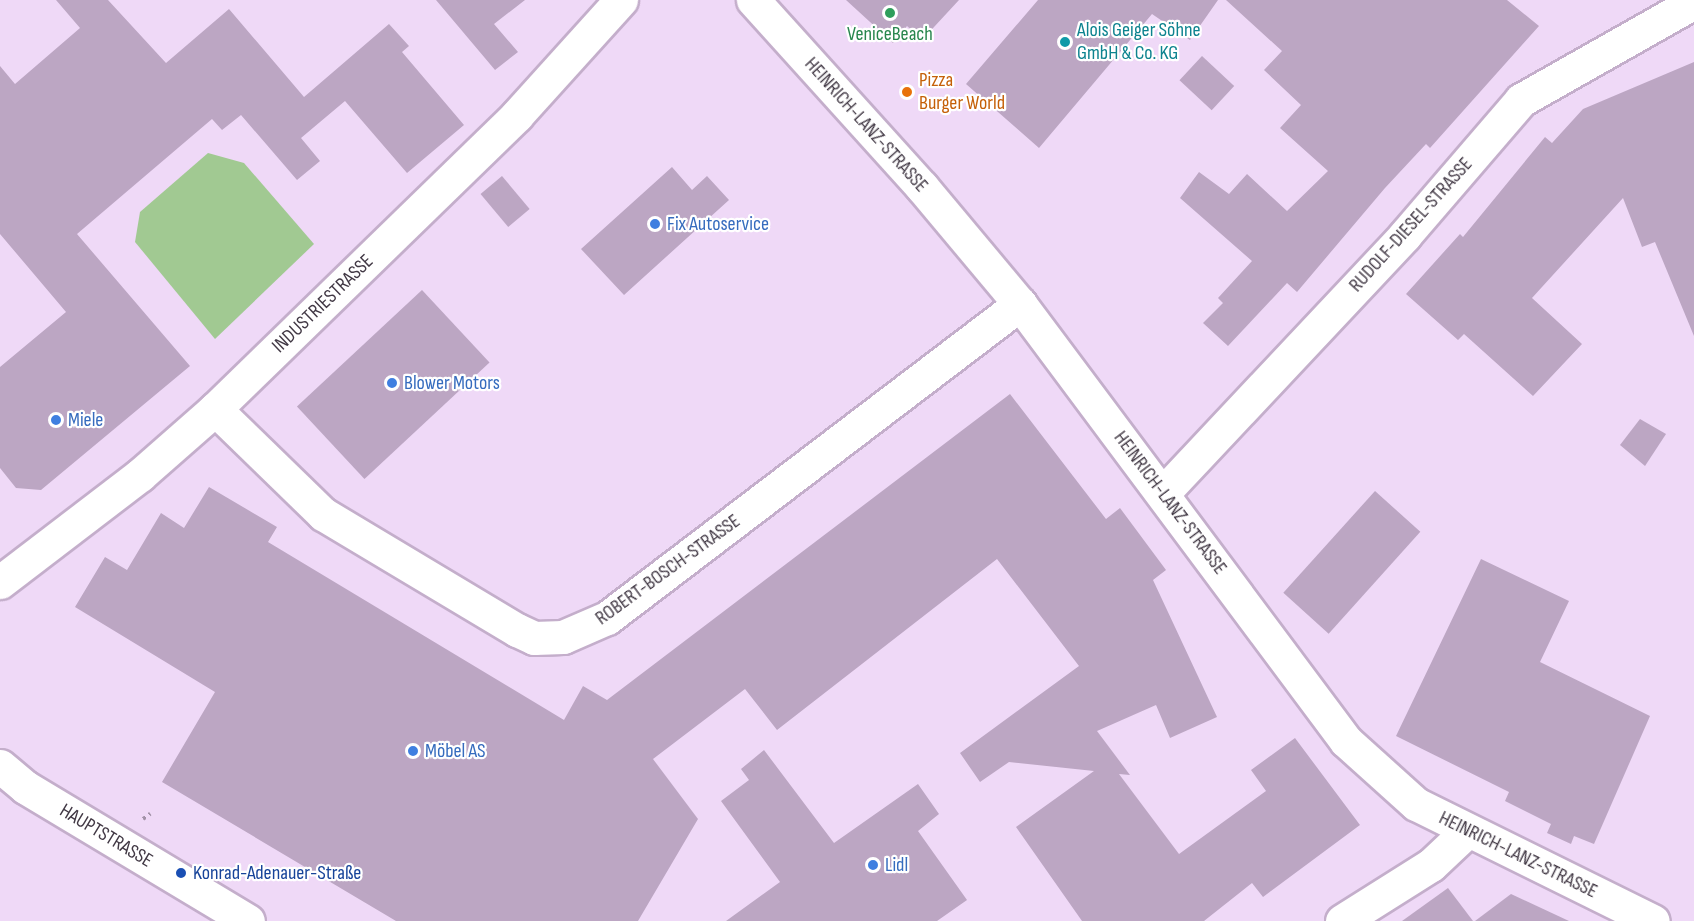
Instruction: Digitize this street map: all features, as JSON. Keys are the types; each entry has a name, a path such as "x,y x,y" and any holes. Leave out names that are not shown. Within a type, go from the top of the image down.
{"street":[{"name":"INDUSTRIESTRASSE","path":"0,582 140,475 215,409 516,115 621,0"},
{"name":"HEINRICH-LANZ-STRASSE","path":"753,0 922,187 1020,304 1346,741 1416,804 1653,921"},
{"name":"RUDOLF-DIESEL-STRASSE","path":"1163,493 1405,235 1521,100 1694,2"},
{"name":"ROBERT-BOSCH-STRASSE","path":"215,409 323,514 517,630 534,638 563,637 607,618 1020,304"},
{"name":"HAUPTSTRASSE","path":"0,766 13,783 248,921"},
{"path":"1342,921 1431,865 1467,831"}],"green space":[{"path":"208,153 244,163 314,244 215,339 135,242 140,212"}],"building":[{"path":"56,0 108,0 166,63 229,9 304,97 389,24 409,46 402,52 464,125 407,173 345,101 301,138 320,161 297,180 241,115 222,130 212,119 77,234 190,366 41,490 16,488 0,468 0,367 66,312 0,234 0,66 15,84 80,28"},
{"path":"436,0 525,0 494,24 518,52 495,70"},
{"name":"VeniceBeach","path":"846,0 959,0 922,40 907,26 893,43"},
{"name":"Alois Geiger Söhne GmbH & Co. KG","path":"1038,0 1218,0 1190,40 1152,14 1039,148 966,84"},
{"path":"1226,0 1507,0 1539,26 1430,148 1426,144 1385,188 1297,292 1287,283 1228,346 1203,323 1223,303 1218,298 1252,261 1180,198 1199,172 1229,194 1247,174 1287,211 1328,171 1280,128 1301,105 1264,70 1282,51"},
{"path":"1202,56 1234,86 1212,110 1179,80"},
{"path":"1694,62 1694,336 1655,242 1642,247 1623,198 1532,298 1582,344 1533,396 1464,334 1458,340 1406,294 1460,234 1463,237 1545,137 1552,143 1583,109"},
{"name":"Fix Autoservice","path":"672,167 692,190 707,176 729,200 624,295 581,249"},
{"path":"502,176 530,209 508,227 481,194"},
{"name":"Blower Motors","path":"422,290 490,362 364,479 297,407"},
{"path":"1010,394 1106,519 1120,508 1166,570 1153,580 1217,717 1170,738 1156,705 1097,731 1130,775 1119,774 1179,854 1266,791 1251,770 1295,738 1360,825 1263,897 1252,883 1204,921 1082,921 1016,827 1094,771 1009,762 980,782 960,753 1079,666 997,559 777,730 745,689 653,759 698,819 638,921 396,921 162,782 215,692 75,607 105,557 127,570 161,513 184,528 209,487 277,527 268,542 564,720 583,686 607,700"},
{"path":"1640,419 1666,434 1645,466 1620,445"},
{"path":"1375,491 1420,532 1329,634 1283,593"},
{"path":"1481,559 1569,601 1540,662 1650,716 1594,844 1574,836 1571,844 1547,833 1551,824 1505,801 1509,792 1396,736"},
{"name":"Lidl","path":"764,750 834,843 918,784 939,814 918,831 967,900 937,921 726,921 780,882 721,801 749,780 741,769"},
{"path":"1448,888 1473,921 1402,921"},
{"path":"1511,894 1569,921 1475,921"}],"place":[{"name":"VeniceBeach","path":"890,13"},
{"name":"Alois Geiger Söhne GmbH & Co. KG","path":"1065,42"},
{"name":"Pizza Burger World","path":"907,92"},
{"name":"Fix Autoservice","path":"655,224"},
{"name":"Blower Motors","path":"392,383"},
{"name":"Miele","path":"56,420"},
{"name":"Möbel AS","path":"413,751"},
{"name":"Lidl","path":"873,865"},
{"name":"Konrad-Adenauer-Straße","path":"181,873"}]}
